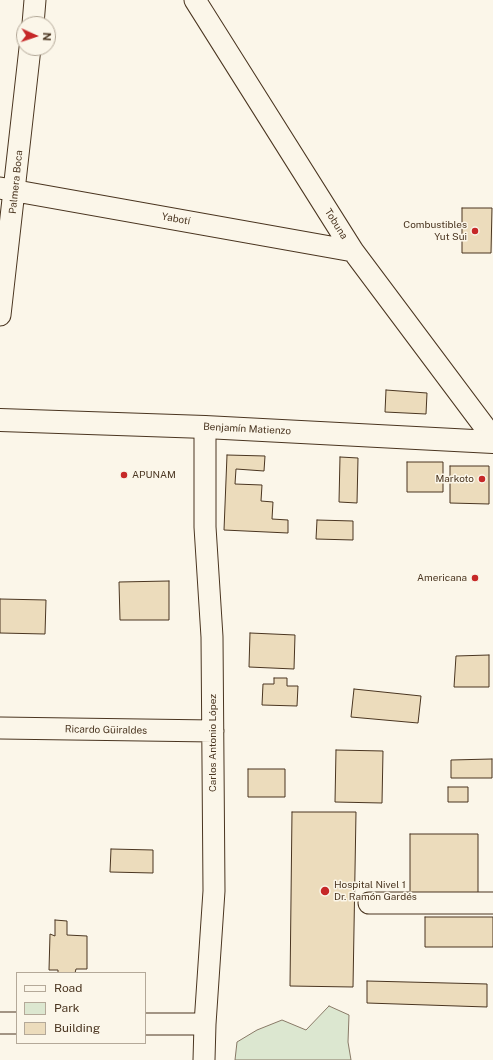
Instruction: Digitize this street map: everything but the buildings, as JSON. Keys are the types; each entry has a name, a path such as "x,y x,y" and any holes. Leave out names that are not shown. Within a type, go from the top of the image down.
{"main road":[{"name":"Benjamín Matienzo","path":"0,420 205,427 493,442"}],"street":[{"path":"34,16 36,0"},
{"name":"Tobuna","path":"194,0 353,251 493,438"},
{"name":"Palmera Boca","path":"0,315 8,189 29,56"},
{"name":"Yabotí","path":"8,189 353,251"},
{"name":"Carlos Antonio López","path":"204,1060 214,891 212,637 205,527 205,427"},
{"name":"Ricardo Güiraldes","path":"0,728 213,731"},
{"path":"369,903 493,903"},
{"path":"0,1023 16,1023"},
{"path":"146,1024 205,1024"}],"green space":[{"path":"329,1006 349,1015 348,1042 351,1060 235,1060 237,1042 257,1030 282,1020 306,1030"}],"place":[{"name":"Combustibles Yut Sui","path":"475,231"},
{"name":"APUNAM","path":"124,475"},
{"name":"Markoto","path":"482,479"},
{"name":"Americana","path":"475,578"},
{"name":"Hospital Nivel 1 Dr. Ramón Gardés","path":"325,891"}]}
